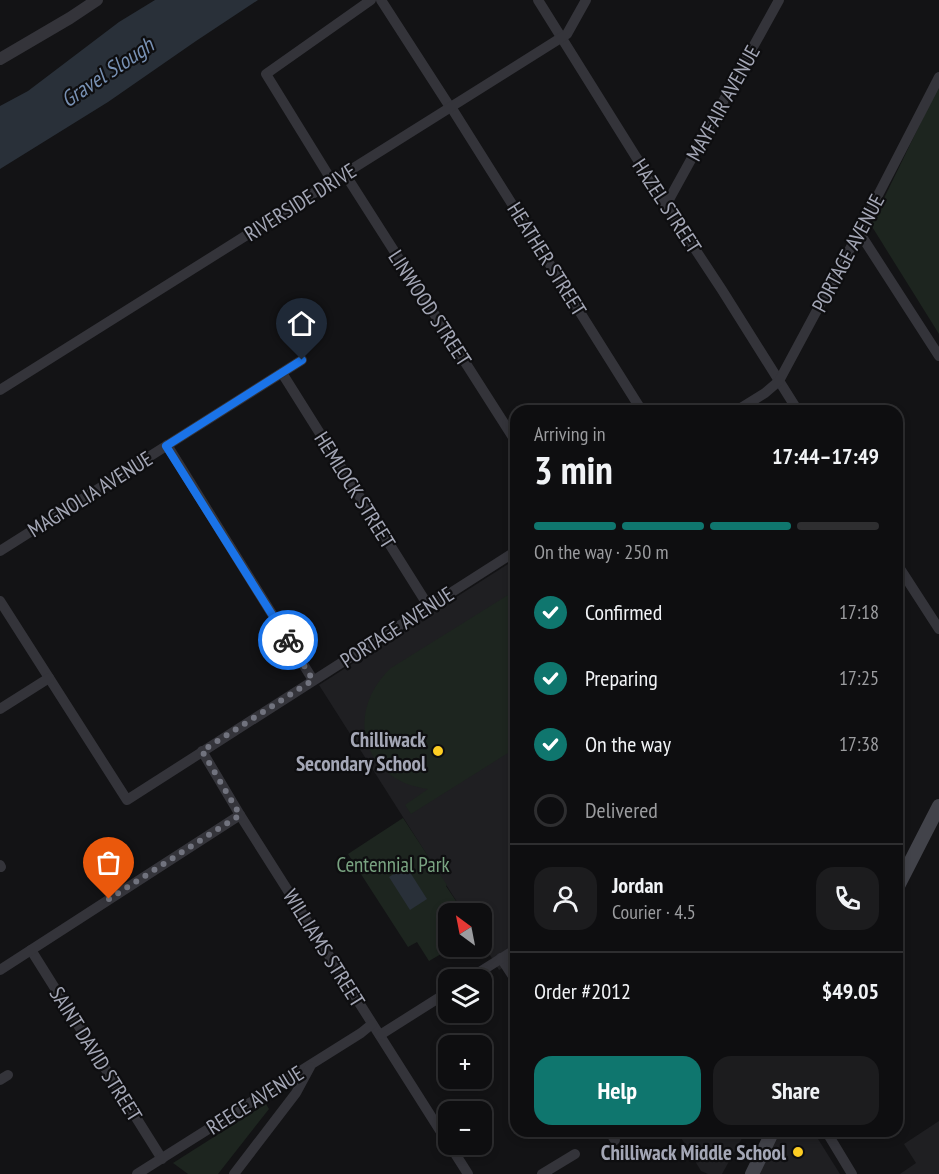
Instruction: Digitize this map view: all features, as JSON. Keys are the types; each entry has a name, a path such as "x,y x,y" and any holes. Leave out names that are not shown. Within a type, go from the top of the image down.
{"main road":[{"path":"903,876 939,806"},
{"path":"752,1174 770,1137"}],"street":[{"path":"0,59 97,0"},
{"path":"332,182 266,74 371,0"},
{"name":"HEATHER STREET","path":"381,0 638,405"},
{"name":"HAZEL STREET","path":"538,0 794,405"},
{"name":"RIVERSIDE DRIVE","path":"0,390 561,38 567,34 586,0"},
{"name":"MAYFAIR AVENUE","path":"666,205 779,0"},
{"name":"PORTAGE AVENUE","path":"746,405 779,381 939,77"},
{"name":"LINWOOD STREET","path":"345,174 510,433"},
{"path":"859,232 939,356"},
{"name":"MAGNOLIA AVENUE","path":"0,551 302,360"},
{"name":"HEMLOCK STREET","path":"282,373 429,607"},
{"path":"166,446 313,680"},
{"name":"PORTAGE AVENUE","path":"49,678 127,800 510,555"},
{"path":"903,573 939,629"},
{"path":"0,601 49,678 0,709"},
{"name":"WILLIAMS STREET","path":"202,751 240,815 438,1127"},
{"path":"0,970 240,815"},
{"name":"SAINT DAVID STREET","path":"31,950 162,1159"},
{"path":"484,969 510,953"},
{"path":"501,958 510,972"},
{"path":"380,1035 438,998"},
{"name":"REECE AVENUE","path":"137,1174 372,1024"},
{"path":"234,1174 297,1093 310,1065"},
{"path":"830,1137 852,1174"},
{"path":"542,1174 575,1154"},
{"name":"WILLIAMS STREET","path":"456,1155 468,1174"}],"shaded area":[{"name":"Chilliwack Secondary School","path":"510,563 510,964 499,970 491,957 492,903 458,903 319,685"},
{"path":"939,1121 939,1174 900,1174 916,1163 904,1144"},
{"path":"681,1137 743,1137 722,1174 708,1174 701,1171"},
{"name":"Chilliwack Middle School","path":"778,1137 817,1137 840,1174 759,1174"}],"green space":[{"path":"939,85 939,334 871,225"},
{"path":"510,594 510,752 411,814 405,805 428,789 408,784 389,774 377,762 365,735 364,721 372,693 391,668"},
{"name":"Centennial Park","path":"403,818 457,903 438,903 438,956 429,961 417,942 408,947 348,854"},
{"path":"266,1104 269,1109 218,1174 188,1174 173,1163"}],"water":[{"name":"Gravel Slough","path":"155,0 258,0 108,102 0,169 0,106 28,91 119,22"},
{"path":"406,866 427,899 410,910 389,877"}],"way so far":[{"path":"109,899 240,815 202,751 313,680 288,640"}],"place":[{"name":"Chilliwack Secondary School","path":"438,751"},
{"name":"Chilliwack Middle School","path":"798,1152"}],"route":[{"path":"288,640 166,446 302,360"}]}
